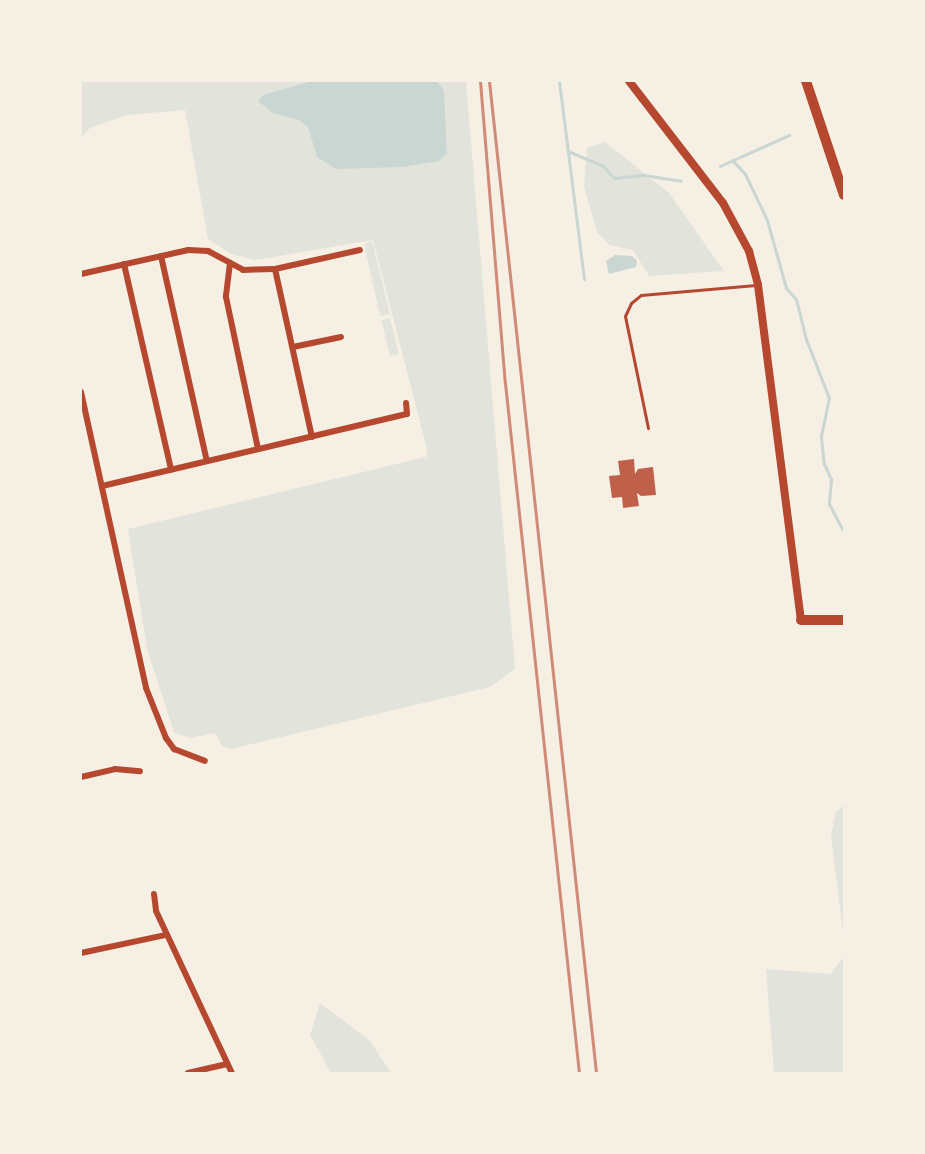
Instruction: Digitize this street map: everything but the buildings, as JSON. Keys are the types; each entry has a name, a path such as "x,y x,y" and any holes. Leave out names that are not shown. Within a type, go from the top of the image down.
{"highway":[{"path":"806,81 844,195"},
{"path":"801,620 844,620"}],"street":[{"path":"629,81 738,227 758,285 801,620"},
{"path":"81,274 188,250 208,251 243,270 275,269 360,250"},
{"path":"161,256 207,461"},
{"path":"230,263 226,297 258,449"},
{"path":"124,264 171,470"},
{"path":"275,269 312,437"},
{"path":"293,347 341,337"},
{"path":"81,392 146,688 166,738 174,749 206,761"},
{"path":"102,486 407,414 406,403"},
{"path":"81,777 116,769 140,771"},
{"path":"154,894 156,911 166,934 232,1073"},
{"path":"81,953 166,934"},
{"path":"188,1073 227,1064"}],"lane":[{"path":"648,428 626,316 631,303 641,295 758,285"}],"shaded area":[{"path":"81,81 466,81 515,669 490,687 231,749 222,746 215,733 189,738 174,732 147,649 128,529 425,457 426,463 427,449 373,240 255,260 231,254 208,239 185,110 127,115 90,128 81,138"},
{"path":"312,81 437,81 444,91 447,154 439,161 402,167 336,169 317,157 308,127 299,120 273,113 258,101 263,95"},
{"path":"605,142 669,193 724,271 649,276 633,250 609,245 597,232 584,187 587,148"},
{"path":"372,241 390,314 380,316 364,244"},
{"path":"615,255 632,256 637,261 636,267 609,274 606,261"},
{"path":"390,318 399,354 390,356 381,320"},
{"path":"844,805 844,940 831,835 836,812"},
{"path":"844,956 844,1073 774,1073 766,969 831,974"},
{"path":"320,1003 370,1041 391,1073 331,1073 310,1035"}],"waterway":[{"path":"559,81 584,279"},
{"path":"720,166 789,135"},
{"path":"568,151 603,166 614,178 644,175 681,181"},
{"path":"732,160 745,174 767,220 786,288 796,299 806,339 829,398 821,437 824,464 831,479 829,504 844,532"}],"railway":[{"path":"480,81 505,383 579,1073"},
{"path":"489,81 596,1073"}]}
